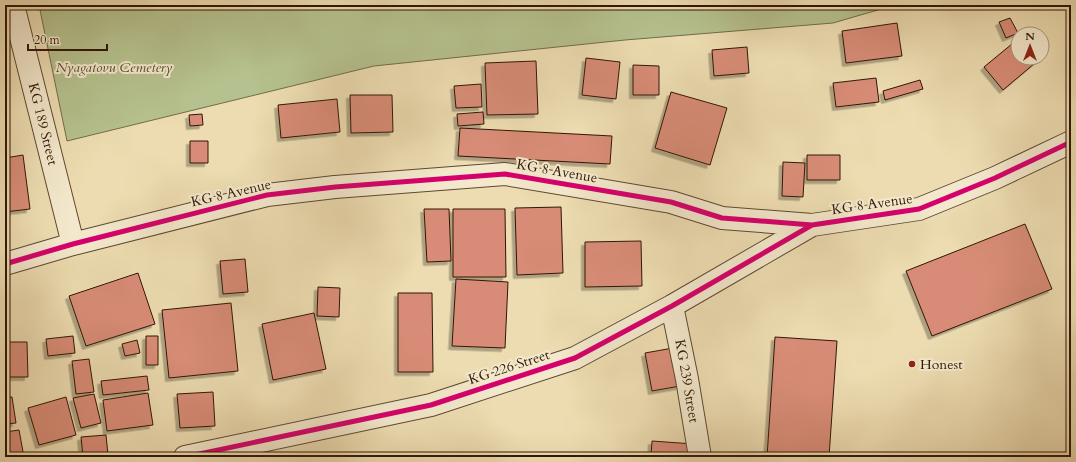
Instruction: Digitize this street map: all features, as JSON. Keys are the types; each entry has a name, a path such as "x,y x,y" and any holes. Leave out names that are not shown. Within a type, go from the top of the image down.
{"street":[{"name":"KG 189 Street","path":"12,19 73,244"},
{"name":"KG 8 Avenue","path":"5,264 73,244 267,195 335,187 505,174 671,202 722,218 812,225 919,210 994,178 1071,142"},
{"name":"KG 226 Street","path":"185,457 431,405 575,358 672,306 812,225"},
{"name":"KG 239 Street","path":"672,306 687,379 700,457"}],"green space":[{"name":"Nyagatovu Cemetery","path":"39,5 895,5 833,23 625,40 374,66 67,141"}],"building":[{"path":"1010,18 1014,26 1010,26 1010,36 1006,38 999,22"},
{"path":"897,23 902,56 846,63 842,31"},
{"path":"1010,46 1010,66 1032,66 1003,90 984,67"},
{"path":"747,47 749,73 714,76 712,50"},
{"path":"586,58 620,62 616,99 582,95"},
{"path":"536,61 538,114 487,115 485,63"},
{"path":"633,65 659,66 659,95 633,95"},
{"path":"876,78 879,102 836,107 833,83"},
{"path":"920,80 923,89 885,100 883,91"},
{"path":"481,84 482,107 456,108 454,86"},
{"path":"671,92 727,108 710,165 655,148"},
{"path":"350,95 392,95 393,132 351,133"},
{"path":"337,99 340,132 281,138 278,105"},
{"path":"483,112 484,124 458,126 457,114"},
{"path":"202,114 203,125 190,126 189,115"},
{"path":"460,128 612,136 610,164 458,156"},
{"path":"190,141 208,141 208,163 190,163"},
{"path":"23,155 30,209 5,212 5,158"},
{"path":"807,155 840,155 840,180 807,180"},
{"path":"783,162 805,163 803,197 782,196"},
{"path":"561,207 563,273 517,275 515,208"},
{"path":"424,209 449,209 451,261 427,262"},
{"path":"453,209 505,209 506,277 453,277"},
{"path":"1025,224 1052,289 932,336 906,271"},
{"path":"641,241 642,286 585,287 585,242"},
{"path":"245,259 248,292 223,294 220,261"},
{"path":"138,273 155,324 86,346 69,296"},
{"path":"456,279 508,282 505,348 452,346"},
{"path":"318,287 340,288 339,317 317,316"},
{"path":"398,293 432,293 433,372 398,372"},
{"path":"231,303 238,371 169,378 162,310"},
{"path":"314,313 326,369 273,380 262,324"},
{"path":"73,336 75,353 48,356 46,339"},
{"path":"146,336 158,336 158,365 146,365"},
{"path":"775,337 837,341 829,457 767,457"},
{"path":"137,340 140,353 125,356 122,344"},
{"path":"5,342 27,342 28,377 5,377"},
{"path":"673,348 680,386 652,391 645,353"},
{"path":"89,359 94,392 76,394 72,361"},
{"path":"147,376 149,390 103,395 101,381"},
{"path":"213,392 215,426 180,428 177,394"},
{"path":"148,393 153,425 107,431 103,400"},
{"path":"94,394 101,423 81,428 73,398"},
{"path":"5,397 12,397 16,423 5,424"},
{"path":"66,397 76,435 39,445 28,408"},
{"path":"19,430 24,457 5,457 5,432"},
{"path":"106,435 108,455 83,457 81,437"},
{"path":"652,441 694,444 694,457 651,457"}],"cycle path":[{"path":"5,264 73,244 267,195 335,187 505,174 671,202 722,218 812,225 919,209 995,178 1071,142"},
{"path":"185,457 431,405 575,358 672,306 812,225"}],"place":[{"name":"Honest","path":"912,364"}]}
